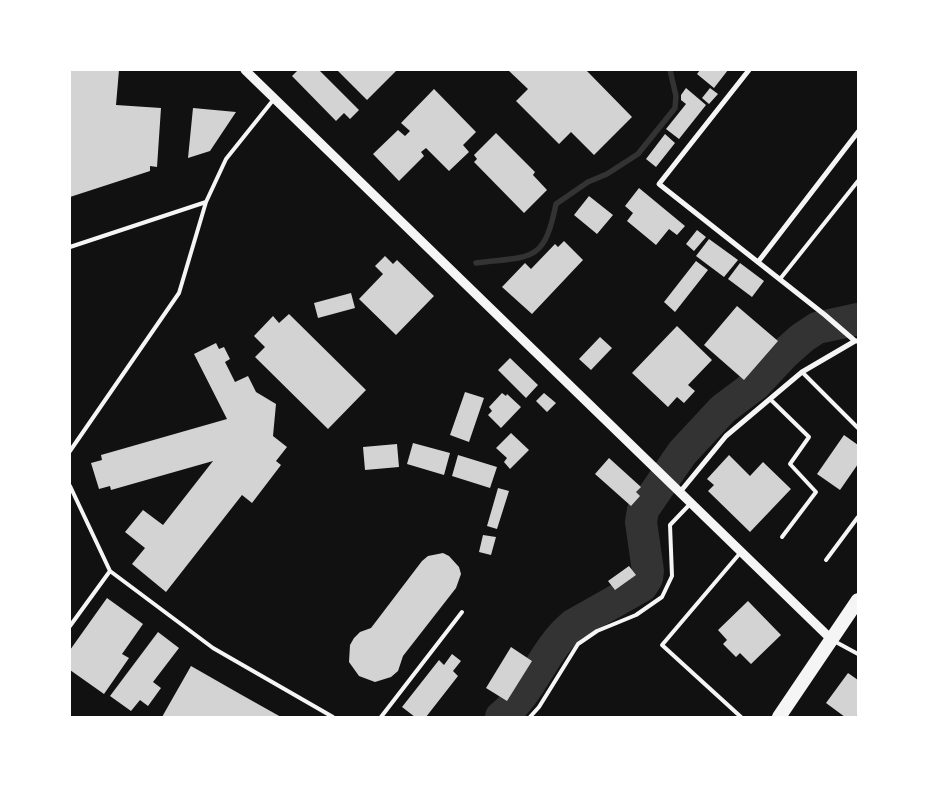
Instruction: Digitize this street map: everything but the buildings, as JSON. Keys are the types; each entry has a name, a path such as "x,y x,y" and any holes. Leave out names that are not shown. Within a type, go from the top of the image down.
{"highway":[{"path":"780,717 858,600"}],"street":[{"path":"244,70 832,640"},
{"path":"678,490 726,436 802,372 856,341 659,184 749,70"},
{"path":"758,262 858,132"}],"lane":[{"path":"70,451 179,294 206,202 226,160 274,99"},
{"path":"780,279 858,181"},
{"path":"70,247 206,202"},
{"path":"802,372 858,428"},
{"path":"770,399 809,437 790,464 816,492 782,537"},
{"path":"70,486 110,571 213,648 333,717"},
{"path":"530,717 539,707 578,644 596,631 636,615 662,597 672,576 670,524 691,503"},
{"path":"826,560 858,517"},
{"path":"741,552 662,645 741,717"},
{"path":"70,626 110,571"},
{"path":"381,717 462,612"},
{"path":"832,640 858,654"}],"waterway":[{"path":"476,263 522,257 532,253 540,247 546,238 556,204 588,182 607,174 638,154 675,108 676,96 670,70"},
{"path":"501,717 522,695 562,635 573,625 642,586 647,578 648,571 641,522 643,510 682,453 723,409 755,385 802,338 817,328 858,319"}]}
